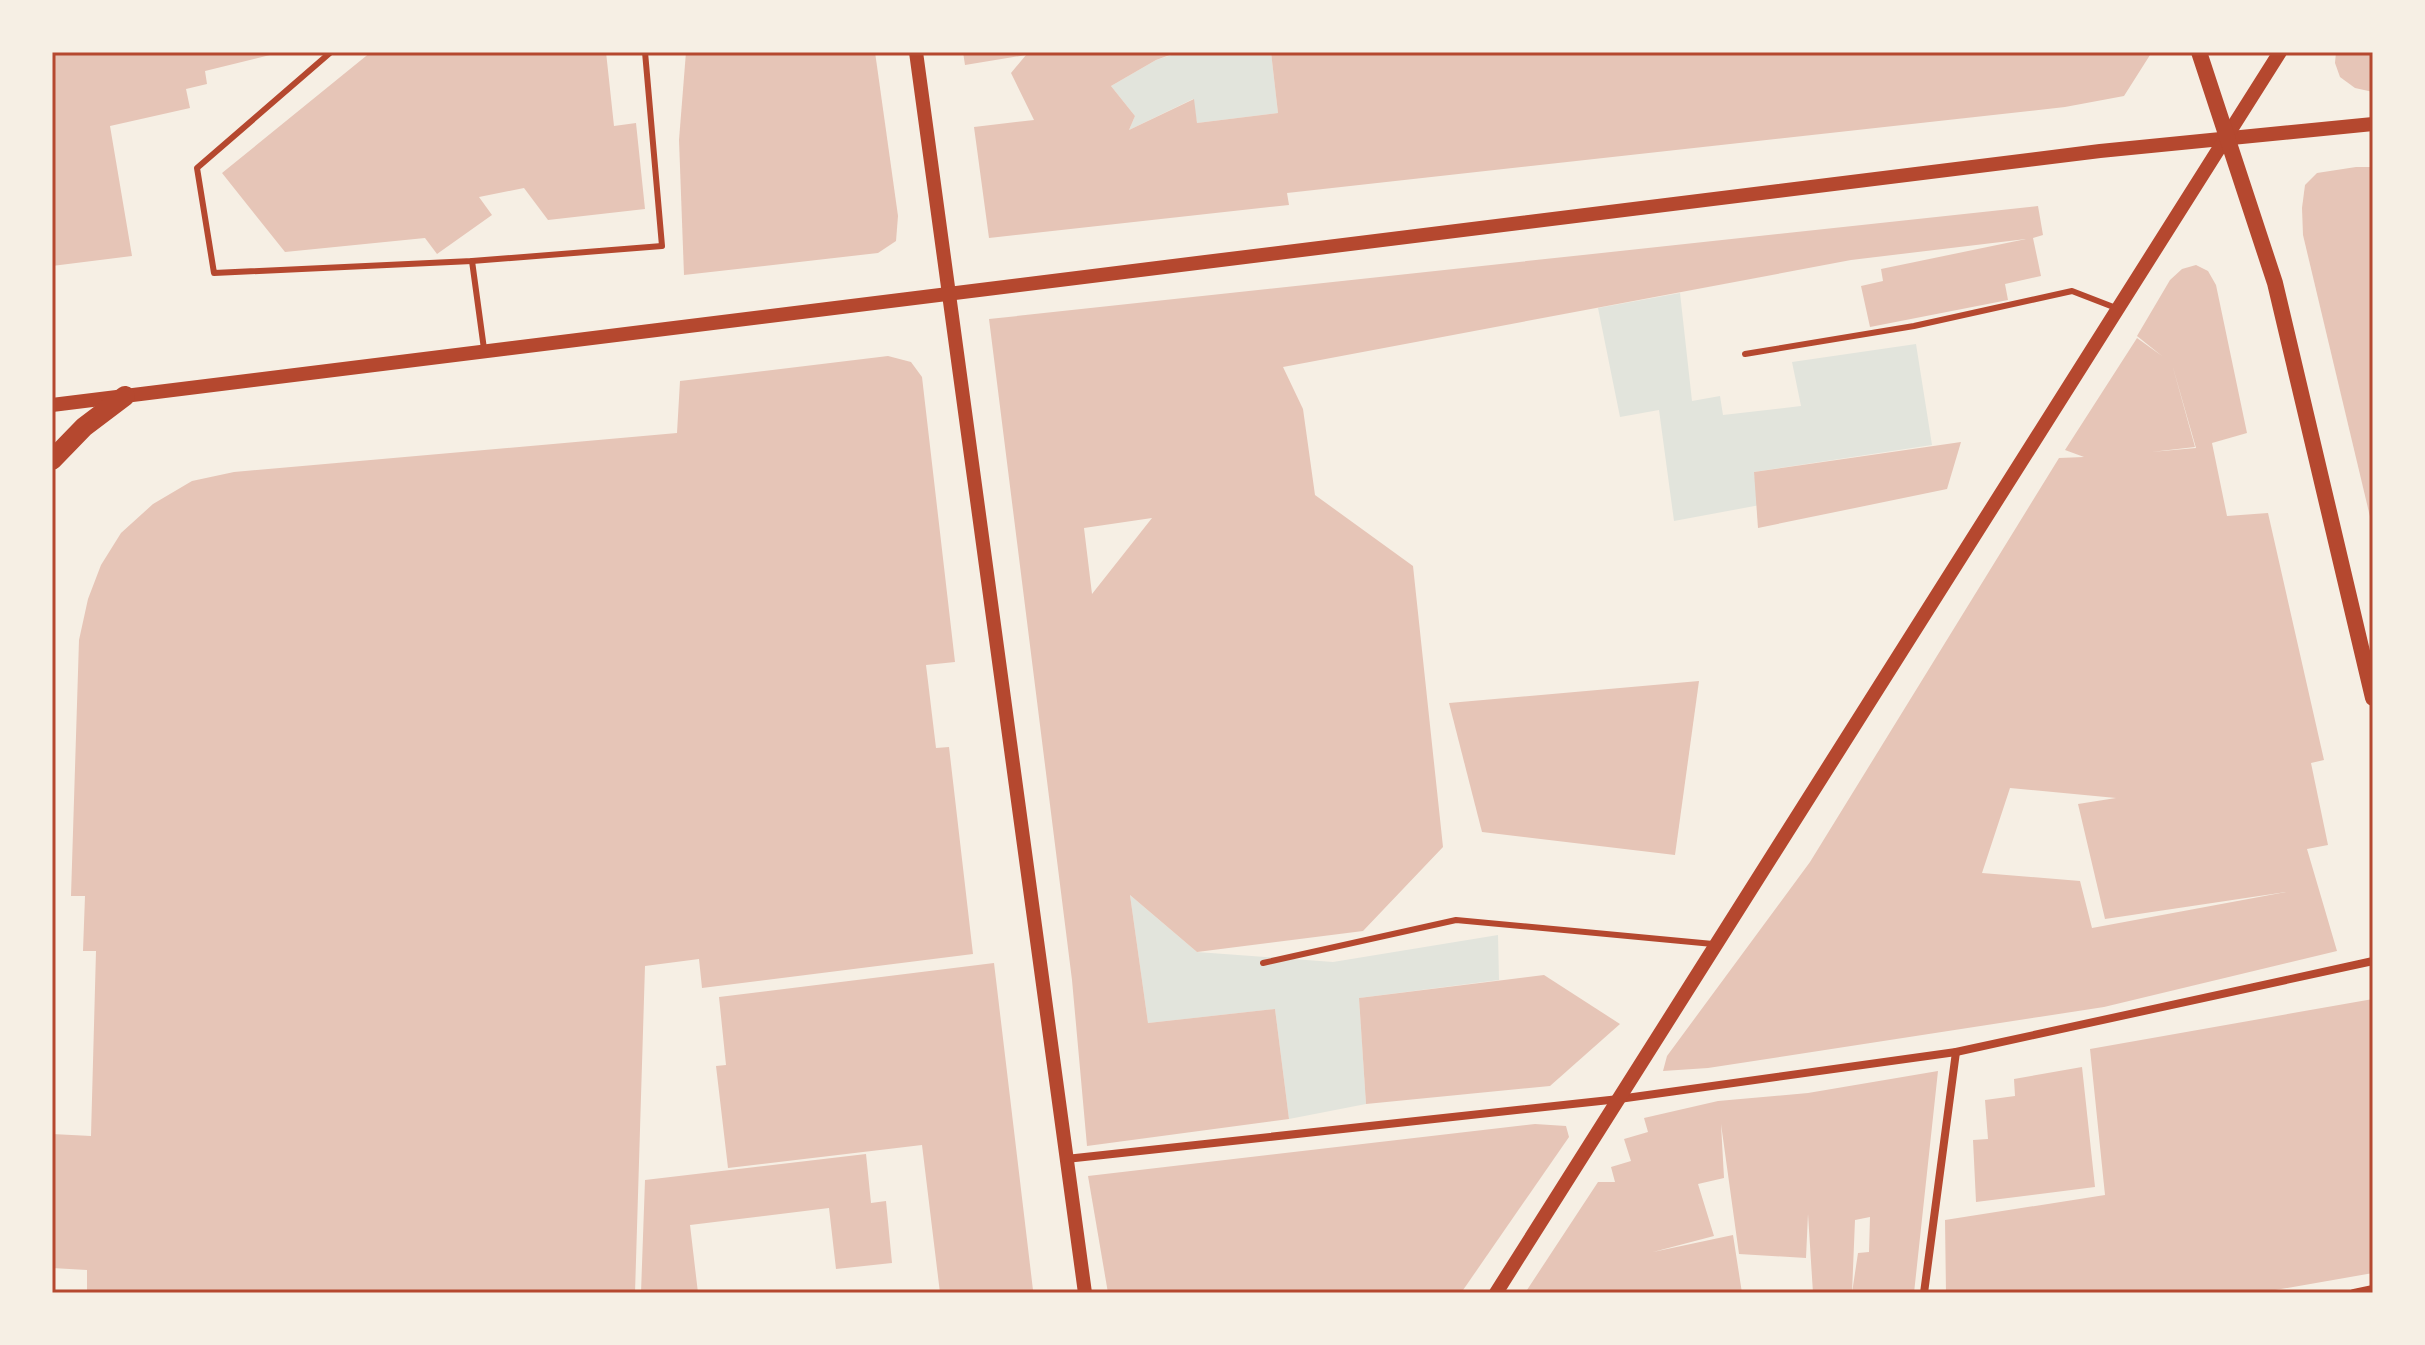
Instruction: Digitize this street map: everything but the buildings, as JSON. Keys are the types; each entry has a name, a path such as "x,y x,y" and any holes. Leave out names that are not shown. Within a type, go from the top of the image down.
{"main road":[{"path":"2199,52 2275,283 2373,698"},
{"path":"52,460 84,427 125,396"}],"street":[{"path":"916,52 1085,1293"},
{"path":"1496,1293 2280,52"},
{"path":"52,405 2226,136 2373,124"},
{"path":"1066,1159 1619,1099 1956,1052 2373,961"},
{"path":"1924,1293 1956,1052"},
{"path":"2354,1293 2373,1289"}],"lane":[{"path":"331,52 197,168 214,273 472,261 662,246 645,52"},
{"path":"472,261 484,350"},
{"path":"1745,354 1914,326 2072,291 2118,308"},
{"path":"1263,963 1456,920 1716,944"}],"shaded area":[{"path":"1181,52 1271,52 1278,113 1197,123 1193,99 1129,130 1135,116 1111,86 1156,60"},
{"path":"1680,293 1692,401 1720,396 1723,415 1801,406 1792,362 1916,344 1932,445 1754,472 1760,505 1674,521 1659,410 1620,417 1598,308"},
{"path":"1130,895 1197,952 1333,962 1498,935 1499,980 1359,998 1366,1104 1289,1119 1275,1009 1148,1023"}]}
